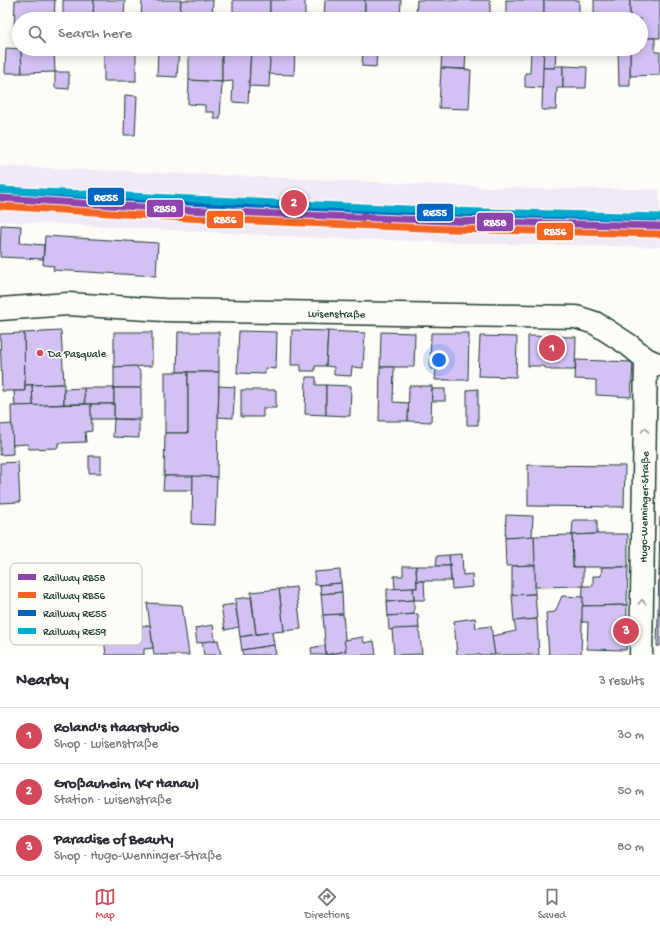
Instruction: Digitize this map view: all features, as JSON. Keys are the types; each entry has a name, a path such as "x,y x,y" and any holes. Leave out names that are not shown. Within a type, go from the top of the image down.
{"street":[{"name":"Luisenstraße","path":"0,309 68,304 164,310 576,317 595,323 653,362"},
{"name":"Hugo-Wenninger-Straße","path":"641,655 653,362"}],"shaded area":[{"path":"0,166 540,189 660,189 660,247 324,238 0,221"}],"building":[{"path":"15,0 55,0 54,12 15,12"},
{"path":"63,0 94,0 93,12 63,12"},
{"path":"94,0 125,0 124,12 93,12"},
{"path":"142,0 181,0 180,12 141,12"},
{"path":"181,0 213,0 212,12 180,12"},
{"path":"233,0 270,0 270,12 233,12"},
{"path":"270,0 305,0 305,12 270,12"},
{"path":"325,0 365,0 365,12 324,12"},
{"path":"365,0 401,0 400,12 365,12"},
{"path":"417,0 490,0 490,12 416,12"},
{"path":"506,0 544,0 544,12 506,12"},
{"path":"544,0 579,0 579,12 544,12"},
{"path":"594,0 630,0 630,12 594,12"},
{"path":"630,0 660,0 660,38 648,38 648,12 630,12"},
{"path":"648,38 655,38 655,52 660,52 660,75 630,76 630,56 648,56"},
{"path":"6,48 12,48 12,56 21,56 22,73 5,73"},
{"path":"21,56 54,56 55,72 22,73"},
{"path":"104,56 136,56 136,81 104,81"},
{"path":"158,56 178,56 177,77 157,76"},
{"path":"189,56 222,56 222,82 189,80"},
{"path":"222,56 251,56 248,103 232,102 233,81 222,82"},
{"path":"251,56 271,56 269,87 249,86"},
{"path":"270,56 295,56 294,75 269,74"},
{"path":"363,56 377,56 376,67 362,66"},
{"path":"442,56 466,56 465,69 441,68"},
{"path":"531,56 544,56 543,88 525,87 525,73 530,73"},
{"path":"544,56 556,56 555,68 543,68"},
{"path":"618,56 630,56 630,86 619,86"},
{"path":"555,66 563,66 563,88 557,88 556,110 542,110 543,68 555,68"},
{"path":"563,66 587,67 586,88 563,88"},
{"path":"441,68 471,70 469,109 439,108"},
{"path":"55,72 69,72 69,89 55,88"},
{"path":"189,80 222,82 220,119 214,119 214,112 205,112 205,105 188,104"},
{"path":"125,95 137,96 135,135 124,135"},
{"path":"1,225 21,226 20,243 44,245 43,259 0,257"},
{"path":"45,236 158,243 156,276 53,270 54,266 43,265"},
{"path":"292,330 328,331 326,366 315,366 315,371 301,371 301,365 291,365"},
{"path":"61,331 64,384 25,385 24,333"},
{"path":"239,331 277,332 276,369 265,368 265,374 237,373"},
{"path":"328,331 365,333 363,368 352,367 351,376 334,375 334,367 326,366"},
{"path":"114,332 152,332 152,366 114,367"},
{"path":"178,332 219,332 219,372 177,372"},
{"path":"381,332 415,333 414,367 380,367"},
{"path":"24,333 25,391 2,391 0,334"},
{"path":"431,333 469,333 468,380 435,380 436,369 430,369"},
{"path":"480,336 517,337 516,377 478,376"},
{"path":"528,336 576,337 575,370 551,370 542,366 528,366"},
{"path":"576,360 633,362 631,397 596,395 596,380 575,379"},
{"path":"136,366 141,373 141,388 114,388 114,367"},
{"path":"380,367 394,367 393,402 409,403 408,421 379,421"},
{"path":"165,372 188,372 188,433 165,433"},
{"path":"188,372 219,372 217,477 164,476 165,433 188,433"},
{"path":"306,377 316,377 316,385 326,385 326,415 305,414"},
{"path":"64,384 64,404 33,406 32,385"},
{"path":"25,385 32,385 33,406 15,406 14,391 25,391"},
{"path":"326,385 351,386 350,416 326,415"},
{"path":"219,386 235,387 233,418 218,417"},
{"path":"409,386 432,386 431,422 408,421"},
{"path":"84,388 85,404 64,404 64,389"},
{"path":"84,388 114,388 114,404 85,404"},
{"path":"114,388 141,388 141,419 114,419"},
{"path":"432,389 445,389 445,401 432,401"},
{"path":"478,389 478,425 467,425 467,390"},
{"path":"241,390 276,390 276,408 263,408 263,417 241,417"},
{"path":"91,404 92,431 85,432 86,442 58,443 58,448 29,449 28,444 12,445 11,406"},
{"path":"91,404 114,404 114,419 91,419"},
{"path":"114,419 139,420 139,438 113,437"},
{"path":"12,424 13,454 0,455 0,425"},
{"path":"89,456 101,456 101,473 89,473"},
{"path":"18,462 20,502 0,503 0,463"},
{"path":"528,465 625,466 624,507 528,506"},
{"path":"164,476 193,476 193,490 163,490"},
{"path":"193,476 217,477 215,525 192,524"},
{"path":"506,515 533,516 532,537 505,538"},
{"path":"660,517 660,569 659,569"},
{"path":"573,520 597,520 597,534 572,535"},
{"path":"628,534 628,567 573,567 572,535"},
{"path":"572,535 573,567 583,567 583,586 535,587 534,536"},
{"path":"534,536 535,565 506,566 505,538"},
{"path":"462,554 463,575 472,574 473,587 452,589 449,555"},
{"path":"449,555 450,566 436,566 437,556"},
{"path":"535,565 535,594 512,595 512,566"},
{"path":"403,566 416,566 417,588 395,589 394,576 403,576"},
{"path":"416,566 450,566 451,581 417,581"},
{"path":"602,567 628,567 627,605 582,606 583,586 593,586 593,576 601,576"},
{"path":"659,569 660,613 658,613"},
{"path":"340,570 341,583 315,585 314,572"},
{"path":"417,581 424,581 425,600 414,600 413,588 417,588"},
{"path":"341,583 342,592 321,594 320,585"},
{"path":"296,587 301,629 284,631 279,589"},
{"path":"413,588 414,600 387,602 387,589"},
{"path":"279,589 284,631 256,634 251,592"},
{"path":"342,592 343,614 323,615 321,594"},
{"path":"535,594 537,619 514,621 512,595"},
{"path":"562,596 583,597 581,654 549,655 546,613 555,612"},
{"path":"251,597 256,634 240,637 235,599"},
{"path":"414,600 414,614 388,616 387,602"},
{"path":"147,603 182,605 189,655 154,655"},
{"path":"235,604 239,627 225,630 221,606"},
{"path":"627,605 626,650 587,649 588,622 582,622 582,606"},
{"path":"658,613 660,613 660,646 657,646"},
{"path":"343,614 346,651 326,655 323,615"},
{"path":"418,614 419,628 389,630 388,616"},
{"path":"475,618 476,628 491,626 495,655 457,655 454,621"},
{"path":"537,619 539,655 495,655 492,636 516,631 514,621"},
{"path":"150,625 153,648 144,649 144,655 106,655 105,645 142,645 142,626"},
{"path":"213,625 215,641 197,643 195,628"},
{"path":"419,628 422,654 394,655 392,629"},
{"path":"272,632 274,645 242,650 240,637"},
{"path":"363,637 364,643 374,641 376,655 326,655 346,651 344,640"},
{"path":"218,640 221,655 204,655 202,642"},
{"path":"274,645 276,655 243,655 242,650"},
{"path":"325,645 326,655 312,655 311,648"}],"rail line":[{"name":"RE59","path":"0,190 449,211 660,217"},
{"name":"RE55","path":"1,190 186,202 449,213 660,218"},
{"name":"RB58","path":"0,198 186,210 449,221 660,226"},
{"name":"RB56","path":"0,206 186,218 449,229 660,234"}],"place":[{"name":"Großauheim (Kr Hanau)","path":"294,203"},
{"name":"Roland's Haarstudio","path":"552,348"},
{"name":"Da Pasquale","path":"40,353"},
{"name":"Paradise of Beauty","path":"626,631"}]}
